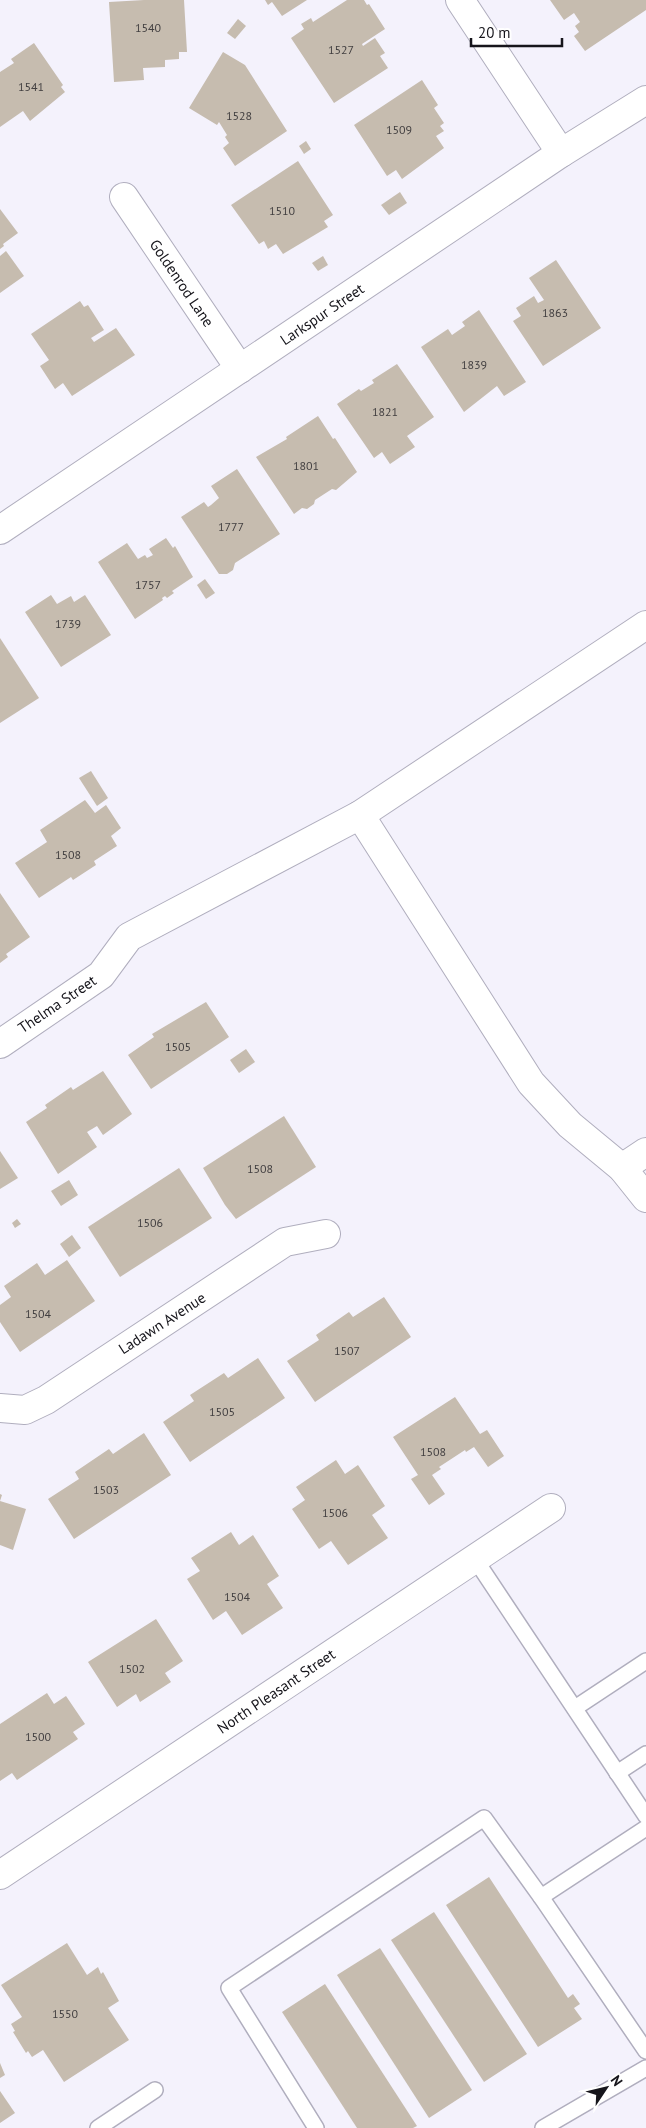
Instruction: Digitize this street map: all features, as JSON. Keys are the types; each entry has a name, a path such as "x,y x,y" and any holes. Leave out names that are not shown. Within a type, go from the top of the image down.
{"street":[{"path":"460,0 561,153"},
{"name":"Larkspur Street","path":"0,530 561,153 646,100"},
{"name":"Goldenrod Lane","path":"124,197 240,370"},
{"path":"646,625 360,815 531,1083 570,1125 622,1168 646,1198"},
{"name":"Thelma Street","path":"0,1044 101,975 129,937 360,815"},
{"path":"622,1168 646,1152"},
{"name":"Ladawn Avenue","path":"0,1408 25,1410 46,1400 285,1242 326,1234"},
{"name":"North Pleasant Street","path":"0,1875 551,1508"}],"lane":[{"path":"475,1559 646,1816"},
{"path":"575,1708 646,1661"},
{"path":"617,1773 646,1754"},
{"path":"316,2128 229,1988 484,1818 646,2051"},
{"path":"541,1898 646,1828"},
{"path":"543,2128 646,2068"},
{"path":"98,2128 155,2090"}],"building":[{"path":"184,0 187,52 179,52 179,59 165,60 165,67 143,68 144,80 114,82 109,2"},
{"path":"265,0 307,0 282,16 272,2 268,5"},
{"path":"347,0 364,0 367,5 369,4 385,29 362,44 363,46 375,38 385,53 380,56 388,68 334,103 291,38 304,29 301,24 311,18 313,22"},
{"path":"550,0 646,0 646,10 585,51 574,36 579,32 575,26 580,22 574,13 564,20"},
{"path":"238,19 246,26 235,39 227,33"},
{"path":"34,43 63,85 61,87 65,92 30,121 23,111 0,127 0,72 14,63 11,59"},
{"path":"223,52 245,65 287,131 235,166 223,148 229,143 225,137 227,135 219,122 217,125 189,108"},
{"path":"422,80 438,105 434,108 444,123 440,126 444,131 436,136 444,148 402,179 396,170 387,176 354,125"},
{"path":"306,141 311,149 304,154 299,146"},
{"path":"298,161 333,215 324,221 328,227 283,254 276,244 268,249 264,241 259,244 231,205"},
{"path":"400,192 407,203 389,215 381,205"},
{"path":"0,209 18,233 3,244 4,246 0,249"},
{"path":"6,251 24,276 0,293 0,256"},
{"path":"323,256 328,265 318,271 312,263"},
{"path":"556,260 601,328 543,366 513,321 521,316 516,308 534,296 538,303 544,300 529,278"},
{"path":"80,301 84,307 88,305 104,330 91,338 94,342 116,328 135,355 72,396 63,383 55,389 40,366 49,360 31,334"},
{"path":"479,310 526,382 504,396 497,386 464,412 421,347 448,329 452,335 465,326 462,322"},
{"path":"397,364 434,417 407,436 415,447 390,464 382,452 374,458 337,404 359,389 361,391 374,383 372,380"},
{"path":"318,416 357,472 336,490 332,489 315,500 314,504 307,509 302,508 294,514 256,457 287,439 286,437"},
{"path":"237,469 280,534 235,563 233,570 227,574 219,574 181,517 204,502 208,507 211,505 219,498 211,486"},
{"path":"166,538 173,548 175,546 193,577 172,591 174,593 167,598 165,596 162,598 163,600 135,619 98,562 127,543 138,559 145,555 147,558 153,555 149,549"},
{"path":"205,579 215,593 206,599 197,585"},
{"path":"51,595 57,604 71,596 74,602 85,595 111,635 61,667 25,612"},
{"path":"0,638 39,698 0,723"},
{"path":"91,771 108,798 97,806 79,778"},
{"path":"85,800 95,813 106,805 121,828 111,836 117,846 94,861 96,865 73,880 71,877 39,898 15,863 47,842 40,830"},
{"path":"0,893 30,937 6,954 8,957 0,963"},
{"path":"206,1002 229,1037 151,1089 128,1055 154,1037 152,1034"},
{"path":"246,1049 255,1062 239,1073 230,1060"},
{"path":"103,1071 132,1114 103,1135 97,1126 87,1132 97,1147 58,1174 26,1122 47,1108 45,1105 71,1087 73,1090"},
{"path":"284,1116 316,1167 236,1219 225,1205 203,1168"},
{"path":"0,1151 18,1178 0,1189"},
{"path":"179,1168 212,1218 120,1277 88,1227"},
{"path":"69,1180 78,1195 61,1206 51,1191"},
{"path":"17,1219 21,1224 15,1228 12,1223"},
{"path":"72,1235 81,1248 69,1257 60,1244"},
{"path":"67,1260 95,1301 20,1352 0,1322 0,1305 11,1297 4,1286 37,1263 45,1275"},
{"path":"384,1297 411,1337 315,1402 287,1361 319,1340 316,1335 349,1312 353,1317"},
{"path":"258,1358 285,1398 190,1462 163,1422 194,1401 190,1395 224,1373 228,1378"},
{"path":"455,1397 480,1434 487,1430 504,1456 488,1467 474,1447 466,1452 465,1450 439,1467 441,1469 432,1475 445,1494 429,1505 411,1479 418,1475 393,1437"},
{"path":"144,1433 171,1475 74,1539 48,1499 79,1479 75,1472 109,1449 113,1454"},
{"path":"336,1460 345,1474 358,1465 385,1506 372,1515 388,1538 348,1565 331,1541 319,1549 292,1509 305,1500 296,1487"},
{"path":"0,1501 26,1509 13,1550 0,1545"},
{"path":"231,1532 239,1545 253,1535 279,1576 267,1584 283,1608 242,1635 226,1611 213,1620 187,1579 200,1571 191,1558"},
{"path":"156,1619 183,1661 165,1673 171,1682 140,1702 136,1694 117,1707 88,1662"},
{"path":"47,1693 54,1704 66,1696 85,1724 73,1732 78,1739 17,1780 12,1773 0,1781 0,1724"},
{"path":"489,1877 568,1998 573,1994 580,2004 574,2008 582,2019 538,2047 446,1905"},
{"path":"434,1912 527,2054 484,2082 391,1940"},
{"path":"67,1943 87,1975 98,1967 101,1974 103,1972 119,2001 108,2008 129,2040 64,2082 43,2050 32,2057 28,2051 26,2053 13,2032 15,2031 11,2024 22,2017 1,1985"},
{"path":"380,1948 472,2090 429,2118 337,1975"},
{"path":"325,1984 417,2126 413,2128 357,2128 282,2012"},
{"path":"0,2063 5,2075 0,2078"},
{"path":"0,2091 15,2113 0,2123"}]}
